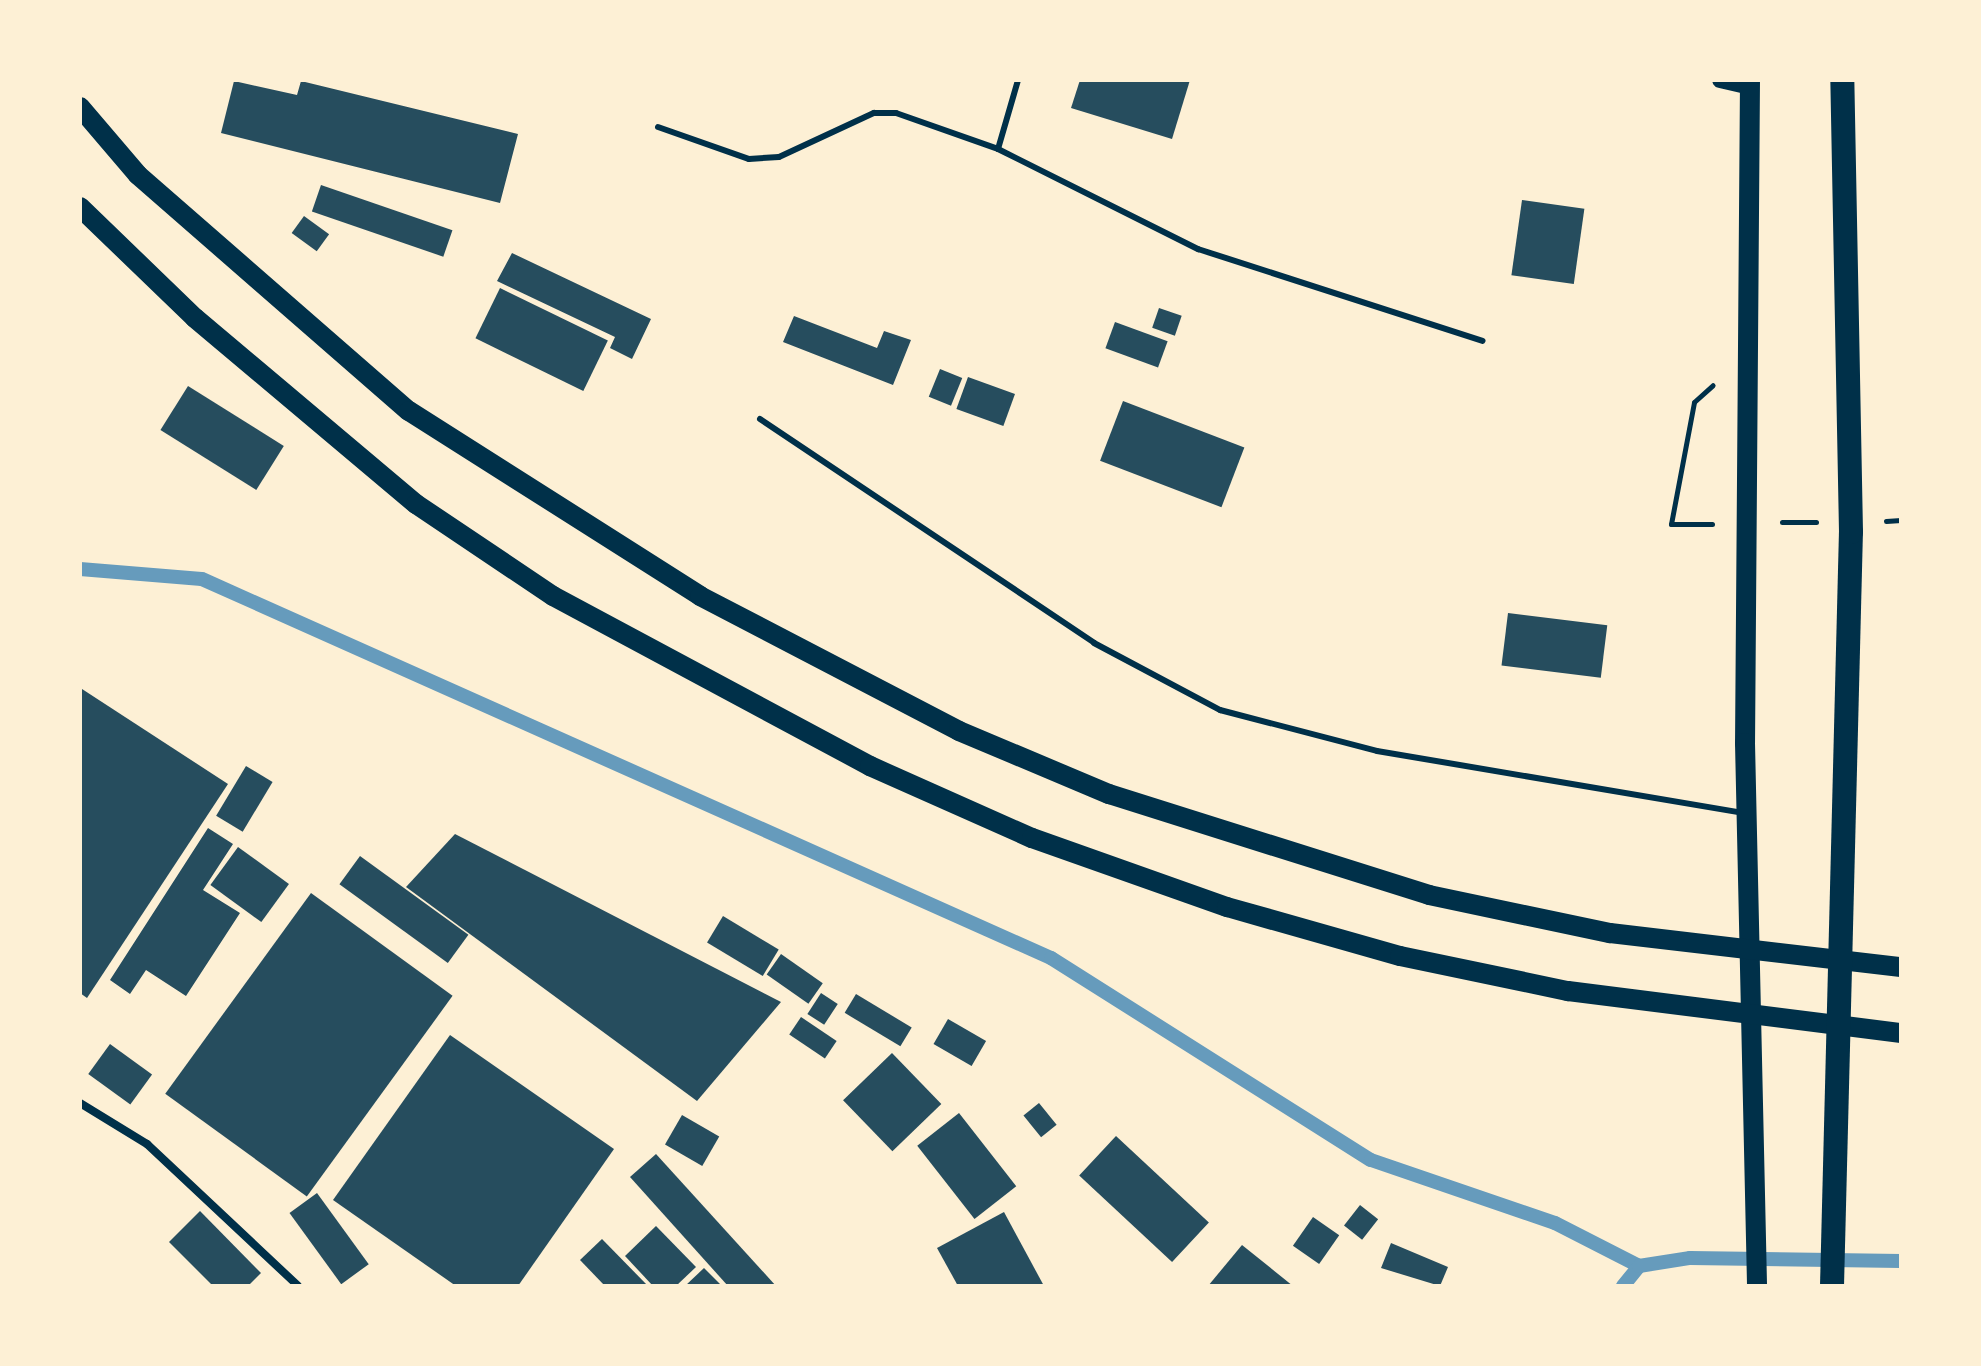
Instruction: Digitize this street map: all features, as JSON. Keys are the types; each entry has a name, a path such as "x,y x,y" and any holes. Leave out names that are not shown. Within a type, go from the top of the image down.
{"highway":[{"path":"1832,1286 1851,532 1842,80"}],"main road":[{"path":"1720,80 1750,84 1746,813 1750,1120 1757,1286"},
{"path":"80,107 138,175 409,411 700,596 959,731 1109,794 1429,895 1610,933 1901,967"},
{"path":"83,210 195,318 416,504 553,596 711,687 870,766 1047,843 1227,907 1400,956 1568,991 1901,1033"}],"street":[{"path":"80,1103 147,1144 298,1286"}],"lane":[{"path":"998,149 1018,80"},
{"path":"658,127 749,159 779,157 874,113 896,113 998,149 1198,249 1483,341"},
{"path":"760,419 1094,643 1220,710 1377,751 1746,813"}],"path":[{"path":"1694,402 1671,524 1717,523"},
{"path":"1870,521 1901,520"},
{"path":"1763,523 1824,522"}],"building":[{"path":"1080,80 1190,80 1172,139 1071,108"},
{"path":"234,81 297,95 301,81 518,134 500,203 221,133"},
{"path":"321,185 452,230 443,257 312,211"},
{"path":"1522,200 1584,209 1574,284 1511,275"},
{"path":"304,216 329,234 317,251 292,233"},
{"path":"512,253 651,319 632,359 610,348 615,337 497,281"},
{"path":"500,288 608,341 583,391 475,338"},
{"path":"1159,308 1182,316 1175,336 1152,328"},
{"path":"794,316 877,348 884,331 911,340 893,385 783,342"},
{"path":"1115,322 1168,341 1158,367 1105,348"},
{"path":"940,369 962,378 951,406 929,397"},
{"path":"968,377 1015,394 1003,426 956,409"},
{"path":"188,386 284,446 256,490 160,430"},
{"path":"1123,401 1244,448 1221,507 1100,461"},
{"path":"1508,613 1607,625 1601,678 1502,666"},
{"path":"82,689 228,784 87,998 80,993"},
{"path":"246,766 273,782 243,832 216,816"},
{"path":"208,828 233,844 203,890 240,913 186,996 146,970 130,994 110,980"},
{"path":"455,834 781,1002 697,1101 406,887"},
{"path":"238,847 289,884 261,922 210,885"},
{"path":"360,856 468,935 448,963 339,884"},
{"path":"311,893 453,996 307,1196 165,1094"},
{"path":"723,916 779,949 763,976 707,943"},
{"path":"781,954 823,983 808,1004 767,974"},
{"path":"821,993 838,1004 824,1025 807,1014"},
{"path":"856,994 912,1027 900,1046 845,1013"},
{"path":"801,1017 837,1041 825,1058 789,1034"},
{"path":"948,1019 986,1041 972,1066 934,1044"},
{"path":"450,1035 614,1149 518,1286 456,1286 333,1200"},
{"path":"110,1044 152,1075 130,1104 88,1074"},
{"path":"892,1053 941,1104 892,1151 843,1100"},
{"path":"1039,1103 1057,1125 1041,1137 1023,1116"},
{"path":"959,1113 1016,1186 974,1219 917,1146"},
{"path":"682,1115 719,1136 702,1166 665,1144"},
{"path":"1116,1136 1209,1223 1172,1262 1079,1175"},
{"path":"656,1154 776,1286 728,1286 630,1177"},
{"path":"317,1193 369,1264 341,1284 289,1213"},
{"path":"1360,1205 1378,1219 1362,1240 1344,1225"},
{"path":"200,1211 261,1273 248,1286 213,1286 169,1242"},
{"path":"1004,1212 1044,1286 958,1286 937,1248"},
{"path":"1313,1217 1339,1235 1319,1264 1293,1246"},
{"path":"656,1226 696,1267 676,1286 653,1286 625,1256"},
{"path":"602,1239 648,1286 605,1286 580,1260"},
{"path":"1391,1243 1448,1267 1440,1286 1381,1268"},
{"path":"1242,1245 1293,1286 1208,1286"},
{"path":"704,1268 722,1286 685,1286"}],"waterway":[{"path":"80,569 202,579 1051,958 1371,1160 1555,1223 1639,1266"},
{"path":"1623,1286 1639,1266 1690,1258 1901,1261"}]}
